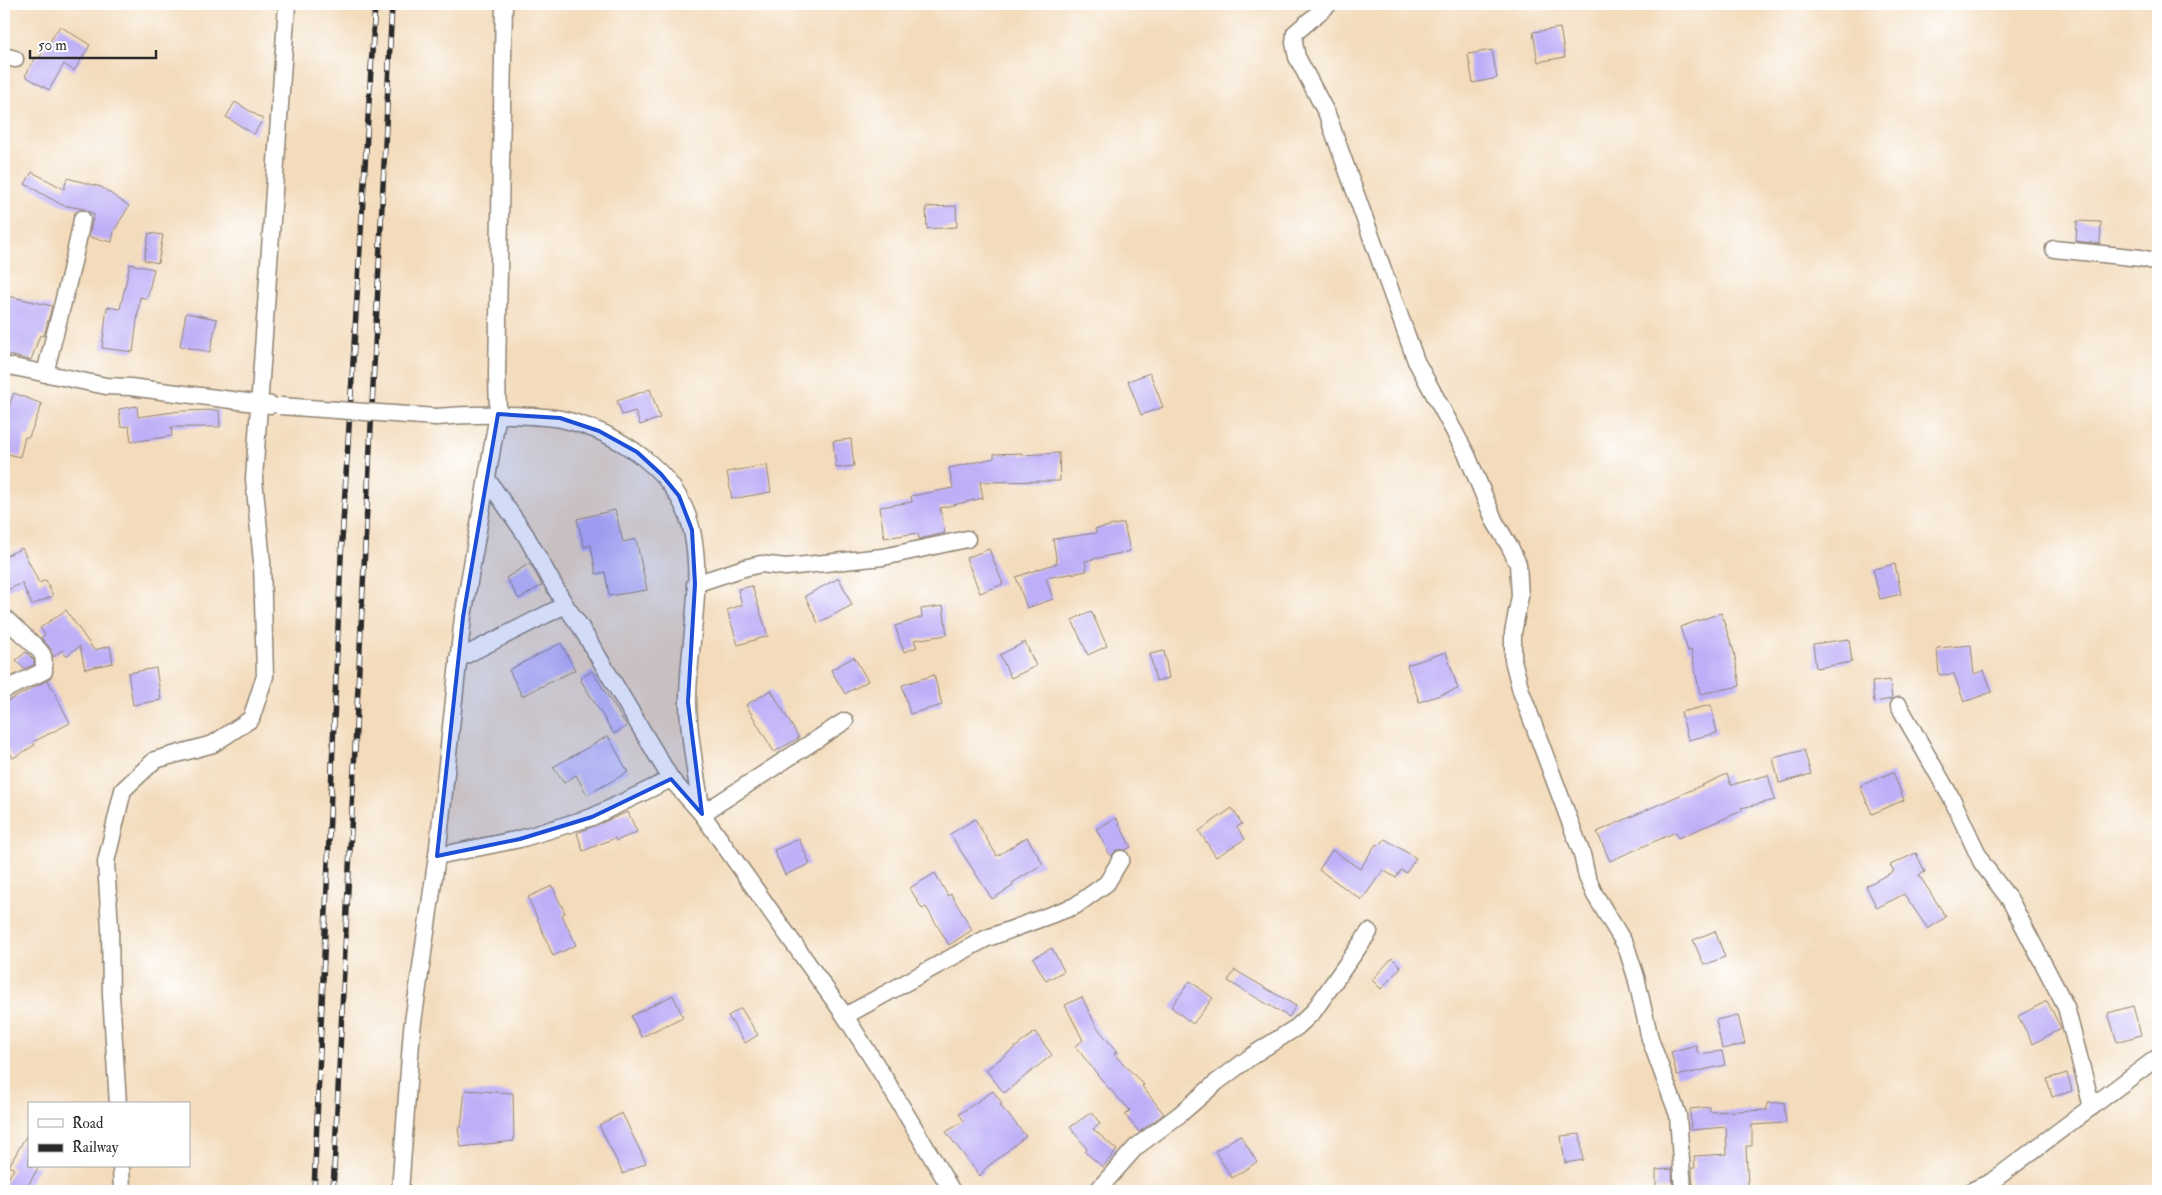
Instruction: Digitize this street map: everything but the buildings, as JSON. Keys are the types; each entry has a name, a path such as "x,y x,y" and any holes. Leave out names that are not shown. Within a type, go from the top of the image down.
{"street":[{"path":"118,1102 111,996 110,928 106,862 123,790 156,760 213,744 251,719 265,676 262,562 254,479 287,4"},
{"path":"400,1191 412,1029 437,856 463,617 498,414 497,365 504,4"},
{"path":"1329,4 1295,32 1294,43 1297,57 1327,114 1416,361 1466,455 1495,522 1518,564 1520,596 1512,633 1513,660 1521,691 1582,854 1587,877 1595,895 1626,946 1636,977 1650,1039 1678,1115 1684,1191"},
{"path":"45,374 53,336 71,276 82,219"},
{"path":"2054,249 2141,258 2158,262"},
{"path":"5,370 45,374 106,386 130,387 280,406 436,417 498,414 560,418 599,431 636,452 661,474 679,496 692,530 696,561 688,702 702,814"},
{"path":"487,479 525,534 565,605 580,626 671,780 702,814 845,1016 952,1191"},
{"path":"695,584 761,564 786,567 875,558 967,539"},
{"path":"458,659 565,605"},
{"path":"4,617 15,630 40,650 44,657 44,671 4,690"},
{"path":"1899,706 1952,798 1982,863 2010,900 2066,1007 2092,1107"},
{"path":"702,814 844,721"},
{"path":"437,856 520,839 592,818 671,780"},
{"path":"845,1016 985,939 1075,906 1107,883 1121,859"},
{"path":"1098,1191 1136,1147 1179,1115 1256,1052 1297,1027 1313,1012 1369,932"},
{"path":"1971,1191 1991,1182 2158,1057"},
{"path":"121,1168 122,1191"}],"highlighted area":[{"path":"498,414 560,418 599,431 637,452 661,474 679,496 692,530 695,584 688,702 702,814 671,779 592,817 520,839 437,856 463,617"}],"railway":[{"path":"314,1191 341,557 375,4"},
{"path":"333,1191 392,4"}]}
